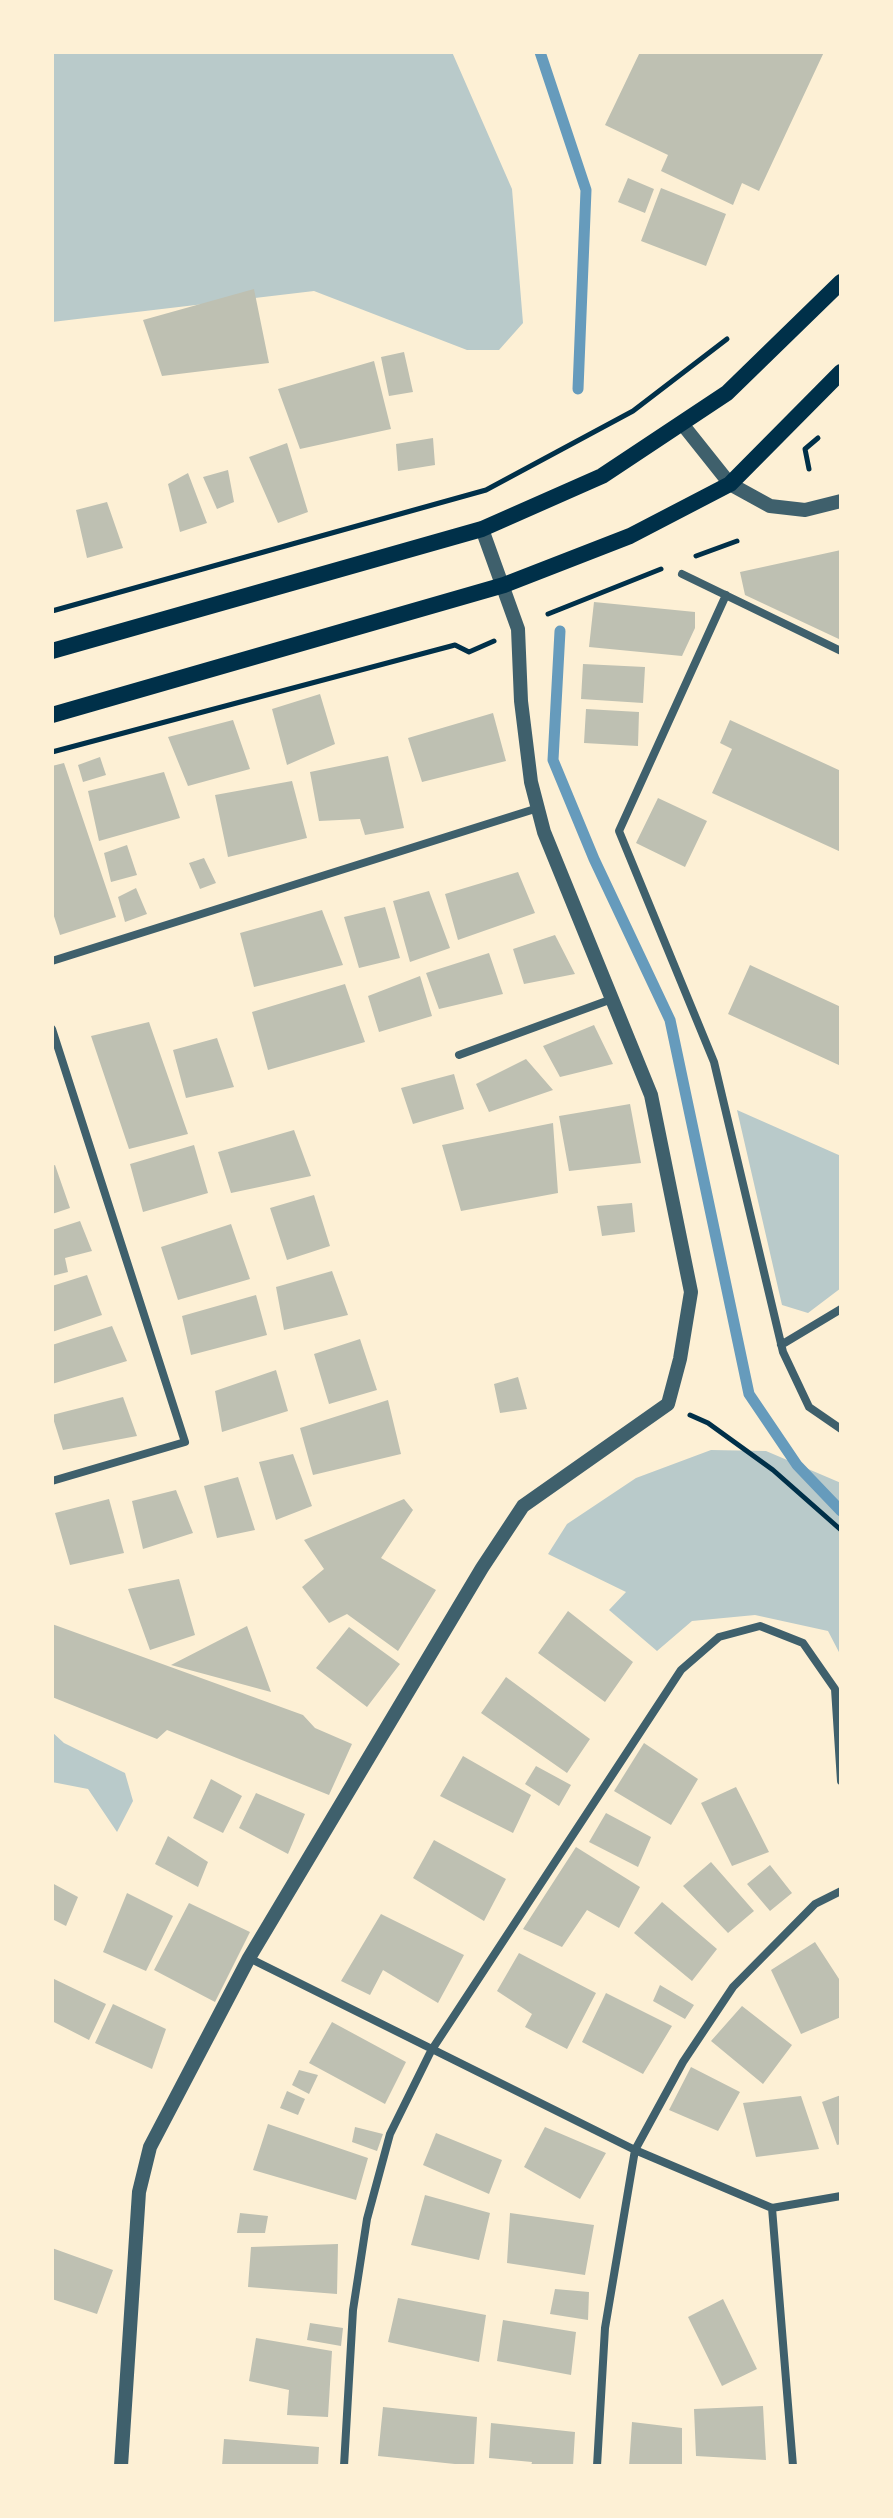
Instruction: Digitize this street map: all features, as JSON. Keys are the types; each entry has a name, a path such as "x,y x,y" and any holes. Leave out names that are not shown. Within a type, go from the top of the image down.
{"main road":[{"path":"52,651 482,529 602,476 727,393 841,282"},
{"path":"52,715 504,585 630,536 730,484 841,372"}],"street":[{"path":"683,425 730,484 770,506 805,510 841,501"},
{"path":"121,2466 137,2207 150,2147 249,1958 400,1701 523,1506 668,1404 680,1359 691,1292 651,1095 544,832 521,701 518,629 482,529"},
{"path":"682,574 841,651"},
{"path":"726,595 619,831 714,1062 781,1345 809,1407 841,1429"},
{"path":"52,961 538,808"},
{"path":"459,1055 613,999"},
{"path":"52,1029 185,1442 52,1481"},
{"path":"781,1345 841,1309"},
{"path":"344,2466 353,2310 367,2219 390,2134 431,2051 681,1670 719,1637 760,1626 803,1643 835,1689 841,1781"},
{"path":"597,2466 605,2328 635,2150 683,2062 733,1987 815,1904 841,1891"},
{"path":"249,1958 635,2150 772,2208 841,2196"},
{"path":"772,2208 793,2466"}],"path":[{"path":"52,611 486,490 633,411 727,339"},
{"path":"809,469 805,449 818,438"},
{"path":"693,557 737,541"},
{"path":"548,614 664,568"},
{"path":"52,752 455,645 469,652 495,640"},
{"path":"668,1404 708,1423 773,1470 841,1530"}],"shaded area":[{"path":"52,52 452,52 512,189 523,323 499,350 467,350 314,291 52,322"},
{"path":"737,1110 841,1156 841,1288 808,1313 782,1305"},
{"path":"711,1450 766,1451 841,1483 841,1656 828,1631 755,1615 692,1621 657,1651 609,1610 626,1592 548,1554 567,1524 636,1478"},
{"path":"52,1732 64,1743 125,1773 133,1801 117,1832 88,1789 52,1782"}],"building":[{"path":"640,52 824,52 759,191 742,183 733,205 661,171 668,155 605,125"},
{"path":"628,178 654,189 645,213 618,202"},
{"path":"661,188 726,214 706,266 641,241"},
{"path":"254,289 269,363 162,376 143,320"},
{"path":"404,352 413,392 389,396 381,357"},
{"path":"374,361 391,429 300,449 278,389"},
{"path":"433,438 435,465 398,471 396,444"},
{"path":"287,443 308,512 278,523 249,457"},
{"path":"228,470 234,502 217,509 203,477"},
{"path":"188,473 207,523 180,532 168,484"},
{"path":"107,502 123,548 87,558 76,510"},
{"path":"841,550 841,640 745,595 740,572"},
{"path":"594,602 695,612 695,628 682,656 589,647"},
{"path":"583,664 645,667 643,703 581,699"},
{"path":"320,694 335,744 287,765 272,709"},
{"path":"586,709 639,712 638,746 584,743"},
{"path":"493,713 506,761 422,782 408,738"},
{"path":"233,720 250,769 188,786 168,737"},
{"path":"730,720 841,771 841,852 712,793 732,749 720,743"},
{"path":"388,756 404,828 365,835 360,819 319,821 310,772"},
{"path":"100,757 106,775 83,782 78,765"},
{"path":"64,763 116,917 60,935 52,910 52,766"},
{"path":"164,772 180,818 99,841 88,791"},
{"path":"292,781 307,838 228,857 215,795"},
{"path":"658,798 707,821 685,867 636,843"},
{"path":"127,845 137,875 111,882 104,853"},
{"path":"204,858 216,883 200,889 189,863"},
{"path":"518,872 535,913 458,940 445,894"},
{"path":"136,888 147,914 125,922 118,897"},
{"path":"429,891 450,948 410,962 393,901"},
{"path":"385,907 400,958 359,968 344,917"},
{"path":"322,910 343,965 254,987 240,933"},
{"path":"555,935 575,974 524,984 513,949"},
{"path":"489,953 503,994 439,1009 426,973"},
{"path":"750,965 841,1007 841,1066 728,1014"},
{"path":"420,976 432,1016 379,1032 368,996"},
{"path":"345,984 365,1042 268,1070 252,1012"},
{"path":"149,1022 188,1134 129,1149 91,1036"},
{"path":"594,1025 613,1064 560,1077 543,1046"},
{"path":"217,1038 234,1087 186,1098 173,1050"},
{"path":"526,1059 553,1090 489,1112 476,1084"},
{"path":"454,1074 464,1109 413,1124 401,1088"},
{"path":"630,1104 641,1163 569,1171 559,1116"},
{"path":"553,1123 558,1193 461,1211 442,1145"},
{"path":"294,1130 311,1176 231,1193 218,1152"},
{"path":"194,1145 208,1193 143,1212 130,1164"},
{"path":"55,1165 70,1208 52,1214 52,1166"},
{"path":"314,1195 330,1246 287,1260 270,1208"},
{"path":"632,1203 635,1232 602,1236 597,1206"},
{"path":"80,1221 92,1251 65,1258 68,1272 52,1276 52,1230"},
{"path":"231,1224 250,1279 178,1300 161,1247"},
{"path":"332,1271 348,1315 284,1330 276,1287"},
{"path":"87,1275 102,1315 52,1332 52,1286"},
{"path":"256,1295 267,1335 191,1355 182,1316"},
{"path":"112,1326 127,1361 52,1384 52,1345"},
{"path":"360,1339 377,1390 329,1404 314,1354"},
{"path":"276,1370 288,1411 222,1432 215,1391"},
{"path":"518,1377 527,1409 500,1413 494,1384"},
{"path":"123,1397 137,1436 63,1450 52,1415"},
{"path":"388,1400 401,1454 313,1475 300,1428"},
{"path":"293,1454 312,1506 276,1520 259,1462"},
{"path":"238,1477 255,1530 217,1538 204,1486"},
{"path":"176,1490 193,1533 143,1549 132,1501"},
{"path":"109,1499 124,1553 70,1565 55,1513"},
{"path":"404,1499 413,1510 381,1558 436,1590 398,1651 347,1614 329,1623 302,1587 324,1569 304,1540"},
{"path":"179,1579 195,1635 150,1650 128,1589"},
{"path":"568,1611 633,1662 605,1702 538,1653"},
{"path":"52,1624 303,1715 315,1728 352,1744 329,1795 167,1730 157,1739 52,1697"},
{"path":"247,1626 271,1692 171,1665"},
{"path":"349,1627 400,1664 367,1707 316,1668"},
{"path":"506,1677 590,1739 567,1773 481,1713"},
{"path":"644,1743 698,1779 671,1825 614,1791"},
{"path":"463,1756 531,1795 513,1833 440,1796"},
{"path":"536,1766 571,1785 559,1806 525,1784"},
{"path":"211,1779 242,1796 223,1833 193,1818"},
{"path":"736,1787 769,1852 732,1866 701,1803"},
{"path":"256,1793 305,1814 288,1854 239,1828"},
{"path":"606,1813 651,1837 638,1867 589,1842"},
{"path":"168,1836 208,1862 198,1887 155,1864"},
{"path":"434,1840 506,1879 484,1921 413,1878"},
{"path":"576,1847 640,1887 619,1928 587,1910 562,1947 523,1929"},
{"path":"711,1862 754,1911 728,1933 683,1886"},
{"path":"770,1865 792,1893 770,1911 747,1884"},
{"path":"52,1883 78,1897 66,1926 52,1919"},
{"path":"127,1893 173,1916 146,1971 103,1952"},
{"path":"662,1902 717,1949 692,1981 634,1933"},
{"path":"189,1903 250,1932 215,2002 154,1970"},
{"path":"381,1914 464,1955 438,2003 383,1970 370,1995 341,1981"},
{"path":"815,1942 841,1982 841,2017 801,2034 771,1970"},
{"path":"519,1953 596,1993 567,2049 525,2027 532,2014 497,1991"},
{"path":"52,1978 106,2004 89,2040 52,2021"},
{"path":"660,1985 694,2005 685,2019 653,2001"},
{"path":"606,1993 672,2026 643,2074 582,2042"},
{"path":"113,2004 166,2029 152,2069 95,2043"},
{"path":"742,2006 792,2045 763,2084 711,2041"},
{"path":"332,2022 406,2062 385,2104 309,2063"},
{"path":"691,2067 740,2092 718,2131 669,2110"},
{"path":"299,2070 318,2075 309,2094 292,2085"},
{"path":"287,2091 305,2099 298,2115 280,2108"},
{"path":"841,2095 841,2144 837,2145 822,2102"},
{"path":"801,2096 819,2149 756,2157 743,2103"},
{"path":"268,2124 368,2158 356,2200 253,2170"},
{"path":"355,2127 383,2134 377,2151 352,2142"},
{"path":"545,2127 606,2153 580,2199 524,2167"},
{"path":"436,2133 502,2160 489,2194 423,2165"},
{"path":"425,2195 490,2213 479,2260 411,2245"},
{"path":"240,2213 268,2216 265,2233 237,2233"},
{"path":"510,2213 594,2225 585,2275 507,2263"},
{"path":"338,2244 337,2294 248,2287 251,2247"},
{"path":"52,2248 113,2270 97,2314 52,2299"},
{"path":"555,2289 589,2292 588,2320 550,2314"},
{"path":"398,2298 486,2315 479,2362 388,2342"},
{"path":"723,2299 757,2369 722,2386 688,2317"},
{"path":"503,2320 576,2332 571,2375 497,2361"},
{"path":"310,2323 343,2328 341,2346 307,2340"},
{"path":"256,2338 332,2351 328,2417 287,2415 289,2390 249,2381"},
{"path":"763,2406 766,2460 696,2456 694,2409"},
{"path":"383,2407 477,2417 474,2466 378,2456"},
{"path":"632,2422 682,2428 682,2466 629,2466"},
{"path":"491,2423 575,2432 573,2466 531,2466 532,2462 489,2458"},
{"path":"224,2439 319,2447 318,2466 222,2466"}],"waterway":[{"path":"540,52 586,190 578,389"},
{"path":"560,631 553,760 594,859 670,1020 749,1394 797,1465 841,1511"}]}
